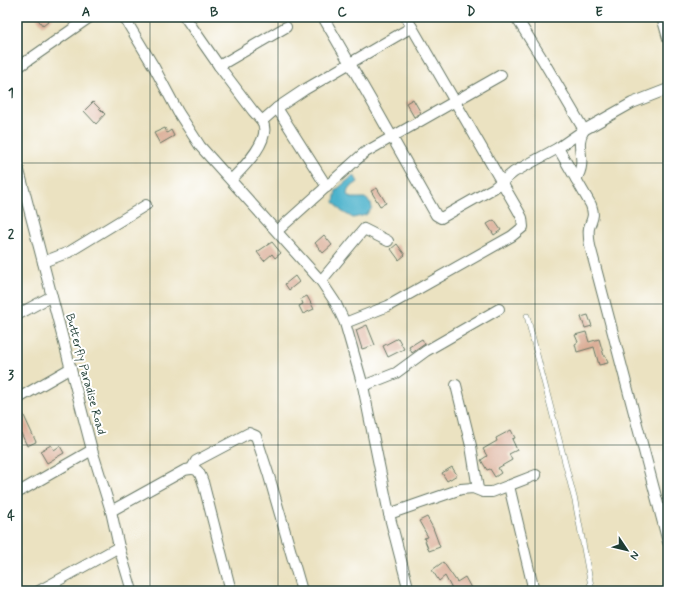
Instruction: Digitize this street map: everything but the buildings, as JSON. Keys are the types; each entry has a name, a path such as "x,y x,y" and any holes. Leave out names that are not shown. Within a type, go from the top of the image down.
{"street":[{"path":"17,68 90,17"},
{"path":"124,17 154,67 178,112 200,146 321,281 335,302 345,323 363,386 389,514 409,591"},
{"path":"185,17 219,66 253,111 262,120 265,126 265,132 258,148 231,180"},
{"path":"322,17 439,217 442,218 486,193 528,164 558,148 584,130 632,103 668,89"},
{"path":"345,323 373,313 400,300 512,236 523,227 522,218 406,17"},
{"path":"516,17 584,130"},
{"path":"662,17 668,38"},
{"path":"219,66 286,27"},
{"path":"262,120 304,90 412,27"},
{"path":"278,232 364,153 501,75"},
{"path":"277,108 327,187"},
{"path":"576,179 582,164 580,139 584,130"},
{"path":"558,148 594,212 589,230 590,246 668,542"},
{"name":"Butterfly Paradise Road","path":"17,163 92,450 111,511 119,547 132,591"},
{"path":"43,262 69,252 146,205"},
{"path":"321,281 364,229 388,241"},
{"path":"17,315 52,296"},
{"path":"363,386 396,373 426,351 499,309"},
{"path":"17,399 71,368"},
{"path":"456,385 471,446 478,489"},
{"path":"192,468 196,461 234,440 249,434 256,436 302,591"},
{"path":"17,492 92,450"},
{"path":"111,511 185,470 192,468 197,470 203,482 231,591"},
{"path":"389,514 461,489 469,488 492,492 536,475"},
{"path":"509,486 534,591"},
{"path":"39,591 119,547"}],"lane":[{"path":"527,316 575,501 592,591"}],"water":[{"path":"354,175 358,182 348,189 347,195 351,198 365,198 371,203 372,208 366,215 353,218 341,211 334,202 336,190"}]}
